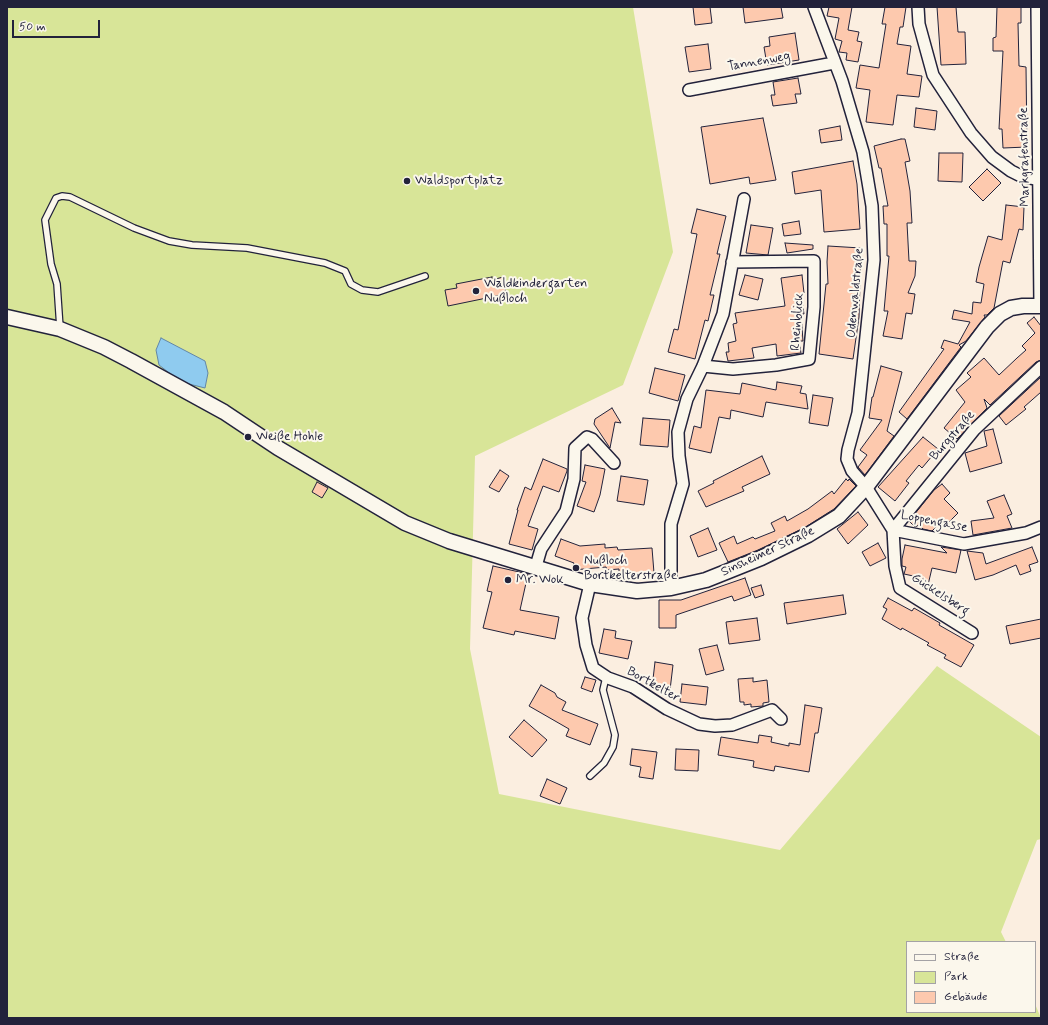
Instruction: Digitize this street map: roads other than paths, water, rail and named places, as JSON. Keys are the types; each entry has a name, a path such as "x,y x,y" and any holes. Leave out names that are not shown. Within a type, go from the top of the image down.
{"street":[{"name":"Odenwaldstraße","path":"814,7 863,152 872,206 874,260 858,413 847,459 852,471 866,487"},
{"path":"918,7 919,24 933,75 971,133 992,157 1011,171 1021,176 1039,180"},
{"name":"Markgrafenstraße","path":"1037,7 1041,306"},
{"name":"Tannenweg","path":"689,90 834,63"},
{"path":"671,588 671,524 683,484 679,456 678,432 688,399 703,366 722,314 744,199"},
{"name":"Rheinblick","path":"703,366 733,369 776,365 809,359 814,307 814,261 732,262"},
{"name":"Sinsheimer Straße","path":"7,317 60,329 104,347 132,361 224,412 278,448 405,524 449,541 536,566 590,584 637,591 671,588 706,580 761,558 808,535 839,516 866,487 987,327 1000,314 1011,308 1041,306"},
{"name":"Burgstraße","path":"893,530 974,430 1041,367"},
{"path":"536,566 541,549 566,511 574,479 575,448 587,437 592,439 614,463"},
{"name":"Loppengasse","path":"866,487 893,530 964,544 1026,534 1041,527"},
{"name":"Gückelsberg","path":"893,530 895,566 900,588 972,633"},
{"name":"Bortkelter","path":"590,584 582,618 586,645 593,668 606,676 633,687 667,709 699,724 715,726 732,725 772,710 781,719"}],"lane":[{"path":"60,329 57,284 51,264 45,220 56,198 62,196 70,197 134,228 169,241 192,245 247,248 325,263 345,271 351,284 362,290 378,292 425,276"},
{"path":"590,776 604,763 613,747 615,736 603,690 606,676"}],"water":[{"path":"161,338 205,361 208,373 205,388 181,382 159,365 156,350"}],"place":[{"name":"Waldsportplatz","path":"407,181"},
{"name":"Waldkindergarten Nußloch","path":"476,291"},
{"name":"Weiße Hohle","path":"248,437"},
{"name":"Nußloch Bortkelterstraße","path":"576,568"},
{"name":"Mr. Wok","path":"508,580"}]}
